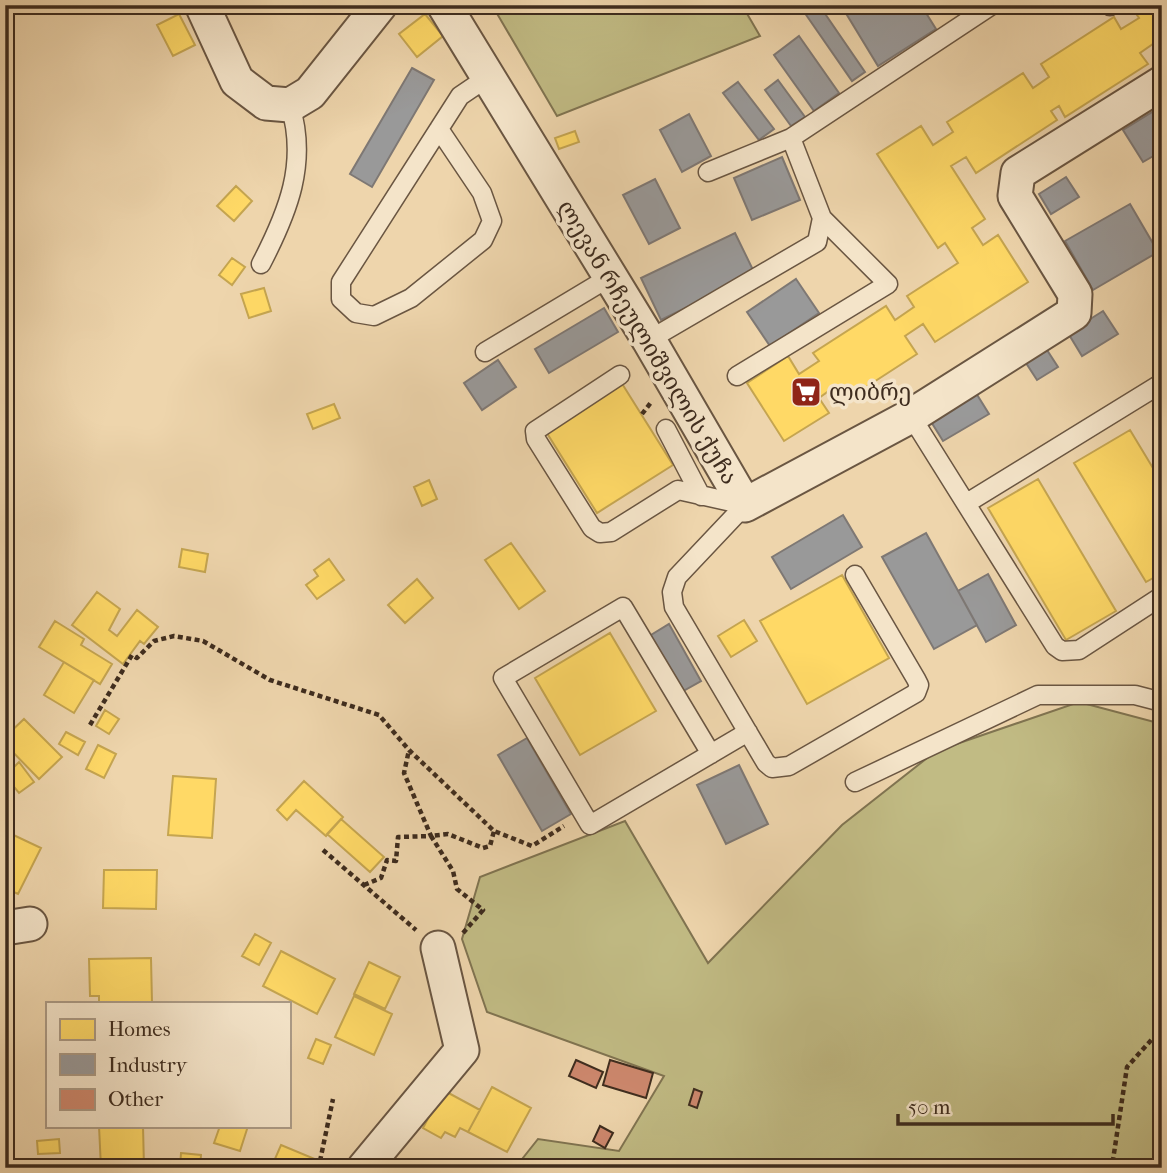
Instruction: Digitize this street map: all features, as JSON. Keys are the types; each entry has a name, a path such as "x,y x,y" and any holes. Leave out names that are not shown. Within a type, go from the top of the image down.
{"street":[{"path":"202,5 237,81 266,103 290,105 310,93 380,5"},
{"name":"ლევან რჩეულიშვილის ქუჩა","path":"444,5 649,340 745,505 911,416 1074,313 1075,294 1015,196 1018,173 1162,83"},
{"path":"364,1168 463,1050 439,954"}],"lane":[{"path":"708,172 791,138 992,5"},
{"path":"439,129 482,193 492,221 483,240 411,298 374,316 356,313 341,299 341,282 460,96 488,77"},
{"path":"261,264 283,222 296,170 299,132 290,105"},
{"path":"737,376 888,284 822,218 791,138"},
{"path":"649,340 817,242 822,218"},
{"path":"485,352 611,277"},
{"path":"620,375 534,431 536,439 592,528 600,533 611,532 678,490 745,505"},
{"path":"967,503 1162,383"},
{"path":"911,416 1062,651 1079,650 1162,596"},
{"path":"666,429 701,495"},
{"path":"745,505 677,577 672,592 674,607 766,763 778,770 915,693 919,685 855,575"},
{"path":"711,754 623,607 503,678 590,825 711,754 748,732"},
{"path":"855,782 1038,695 1135,695 1162,702"}],"path":[{"path":"90,725 132,654 137,658 153,641 174,636 204,641 270,680 379,715 409,750 494,831 532,846 583,814"},
{"path":"323,850 439,954 452,958 463,949 461,938 464,930 483,909 457,889 453,871 419,813 414,789 404,773 409,750"},
{"path":"364,885 381,878 387,860 396,861 398,837 448,834 483,848 490,846 494,831"},
{"path":"1106,1168 1114,1160 1127,1067 1162,1028"},
{"path":"320,1161 333,1099"}],"shaded area":[{"path":"492,5 742,5 760,36 557,116"},
{"path":"1079,702 1162,724 1162,1168 515,1168 538,1139 619,1151 664,1076 487,1012 462,939 480,877 625,821 708,963 842,825 936,751"}],"building: Homes":[{"path":"1130,5 1162,5 1162,57 1153,44 1140,53 1148,64 1065,117 1059,106 1051,111 1057,120 976,173 966,157 951,166 985,219 972,228 983,245 998,235 1028,282 935,342 923,324 905,336 917,354 843,402 833,388 819,398 829,413 784,441 747,383 788,356 799,374 819,361 813,353 886,306 895,320 914,307 907,296 958,263 945,243 938,248 877,154 921,126 933,145 953,132 947,122 1023,73 1033,88 1049,77 1041,64 1114,17 1121,29 1139,18"},
{"path":"179,14 195,45 173,56 157,25"},
{"path":"425,14 443,36 417,57 399,34"},
{"path":"575,131 579,142 559,149 555,138"},
{"path":"236,186 252,201 234,221 217,206"},
{"path":"232,258 245,267 232,285 219,275"},
{"path":"264,288 271,311 249,318 241,294"},
{"path":"621,382 673,465 597,513 545,430"},
{"path":"334,404 340,418 313,429 307,414"},
{"path":"1130,430 1162,483 1162,573 1146,582 1074,463"},
{"path":"1038,479 1116,611 1066,640 988,508"},
{"path":"429,480 437,499 422,506 414,487"},
{"path":"511,543 545,591 519,609 485,560"},
{"path":"182,549 208,554 205,572 179,567"},
{"path":"329,559 344,580 317,599 306,585 318,576 314,570"},
{"path":"842,575 889,658 807,704 760,621"},
{"path":"417,579 433,598 405,623 388,605"},
{"path":"97,592 120,609 109,630 117,636 137,610 158,627 144,644 140,641 123,664 72,625"},
{"path":"744,620 757,641 731,657 718,636"},
{"path":"55,621 84,639 81,645 112,664 100,684 39,647"},
{"path":"610,633 656,711 580,755 535,678"},
{"path":"64,662 94,680 74,713 44,695"},
{"path":"105,710 119,719 109,734 96,726"},
{"path":"24,719 62,757 39,779 5,744 5,737"},
{"path":"66,732 85,742 78,755 59,744"},
{"path":"98,745 116,754 104,778 86,769"},
{"path":"19,762 34,782 19,793 5,776"},
{"path":"173,776 216,779 212,838 168,835"},
{"path":"304,781 343,817 326,836 296,810 287,820 277,810"},
{"path":"341,819 384,857 370,872 327,834"},
{"path":"5,831 41,848 18,894 5,888"},
{"path":"104,870 157,870 156,909 103,908"},
{"path":"255,934 271,943 259,965 242,956"},
{"path":"281,951 335,979 317,1014 263,986"},
{"path":"151,958 152,1002 99,1002 99,996 90,996 89,959"},
{"path":"369,962 400,977 385,1009 354,994"},
{"path":"354,996 392,1014 374,1055 335,1037"},
{"path":"316,1039 331,1045 323,1064 308,1058"},
{"path":"492,1087 531,1108 507,1152 468,1132"},
{"path":"443,1090 480,1110 468,1132 460,1128 455,1137 445,1132 441,1138 423,1128"},
{"path":"99,1128 143,1128 144,1168 101,1168"},
{"path":"219,1128 247,1128 240,1151 214,1143"},
{"path":"59,1139 60,1153 38,1154 37,1141"},
{"path":"281,1145 322,1162 320,1168 271,1168"},
{"path":"181,1153 201,1155 200,1168 180,1168"}],"building: Industry":[{"path":"807,5 819,5 865,72 852,81 802,9"},
{"path":"863,5 921,5 936,29 878,66 847,15"},
{"path":"799,36 839,93 814,111 774,55"},
{"path":"412,68 434,80 372,187 350,174"},
{"path":"778,80 805,117 791,126 765,90"},
{"path":"738,82 774,129 759,140 723,93"},
{"path":"1162,106 1162,151 1143,162 1123,130"},
{"path":"689,114 711,156 682,172 660,130"},
{"path":"782,157 800,200 752,220 734,178"},
{"path":"1066,177 1079,197 1051,214 1039,194"},
{"path":"655,179 680,228 649,244 623,195"},
{"path":"1130,204 1158,252 1093,290 1065,241"},
{"path":"735,233 755,274 661,320 641,278"},
{"path":"796,279 819,313 770,346 747,312"},
{"path":"604,308 618,332 549,373 535,349"},
{"path":"1103,311 1118,334 1082,356 1068,333"},
{"path":"1047,350 1058,367 1037,380 1026,363"},
{"path":"498,360 516,387 482,410 464,383"},
{"path":"976,393 989,414 943,441 930,420"},
{"path":"843,515 862,547 791,589 772,557"},
{"path":"926,533 977,625 934,649 882,557"},
{"path":"988,574 1016,625 986,642 958,591"},
{"path":"669,624 701,681 678,694 646,638"},
{"path":"527,738 571,814 542,831 498,755"},
{"path":"739,765 768,824 726,844 697,785"}],"building: Other":[{"path":"576,1060 603,1072 596,1088 569,1076"},
{"path":"610,1060 653,1073 646,1098 603,1085"},
{"path":"694,1089 702,1092 697,1108 689,1105"},
{"path":"600,1126 613,1133 605,1148 593,1141"}],"place":[{"name":"ლიბრე","path":"806,392"}]}
